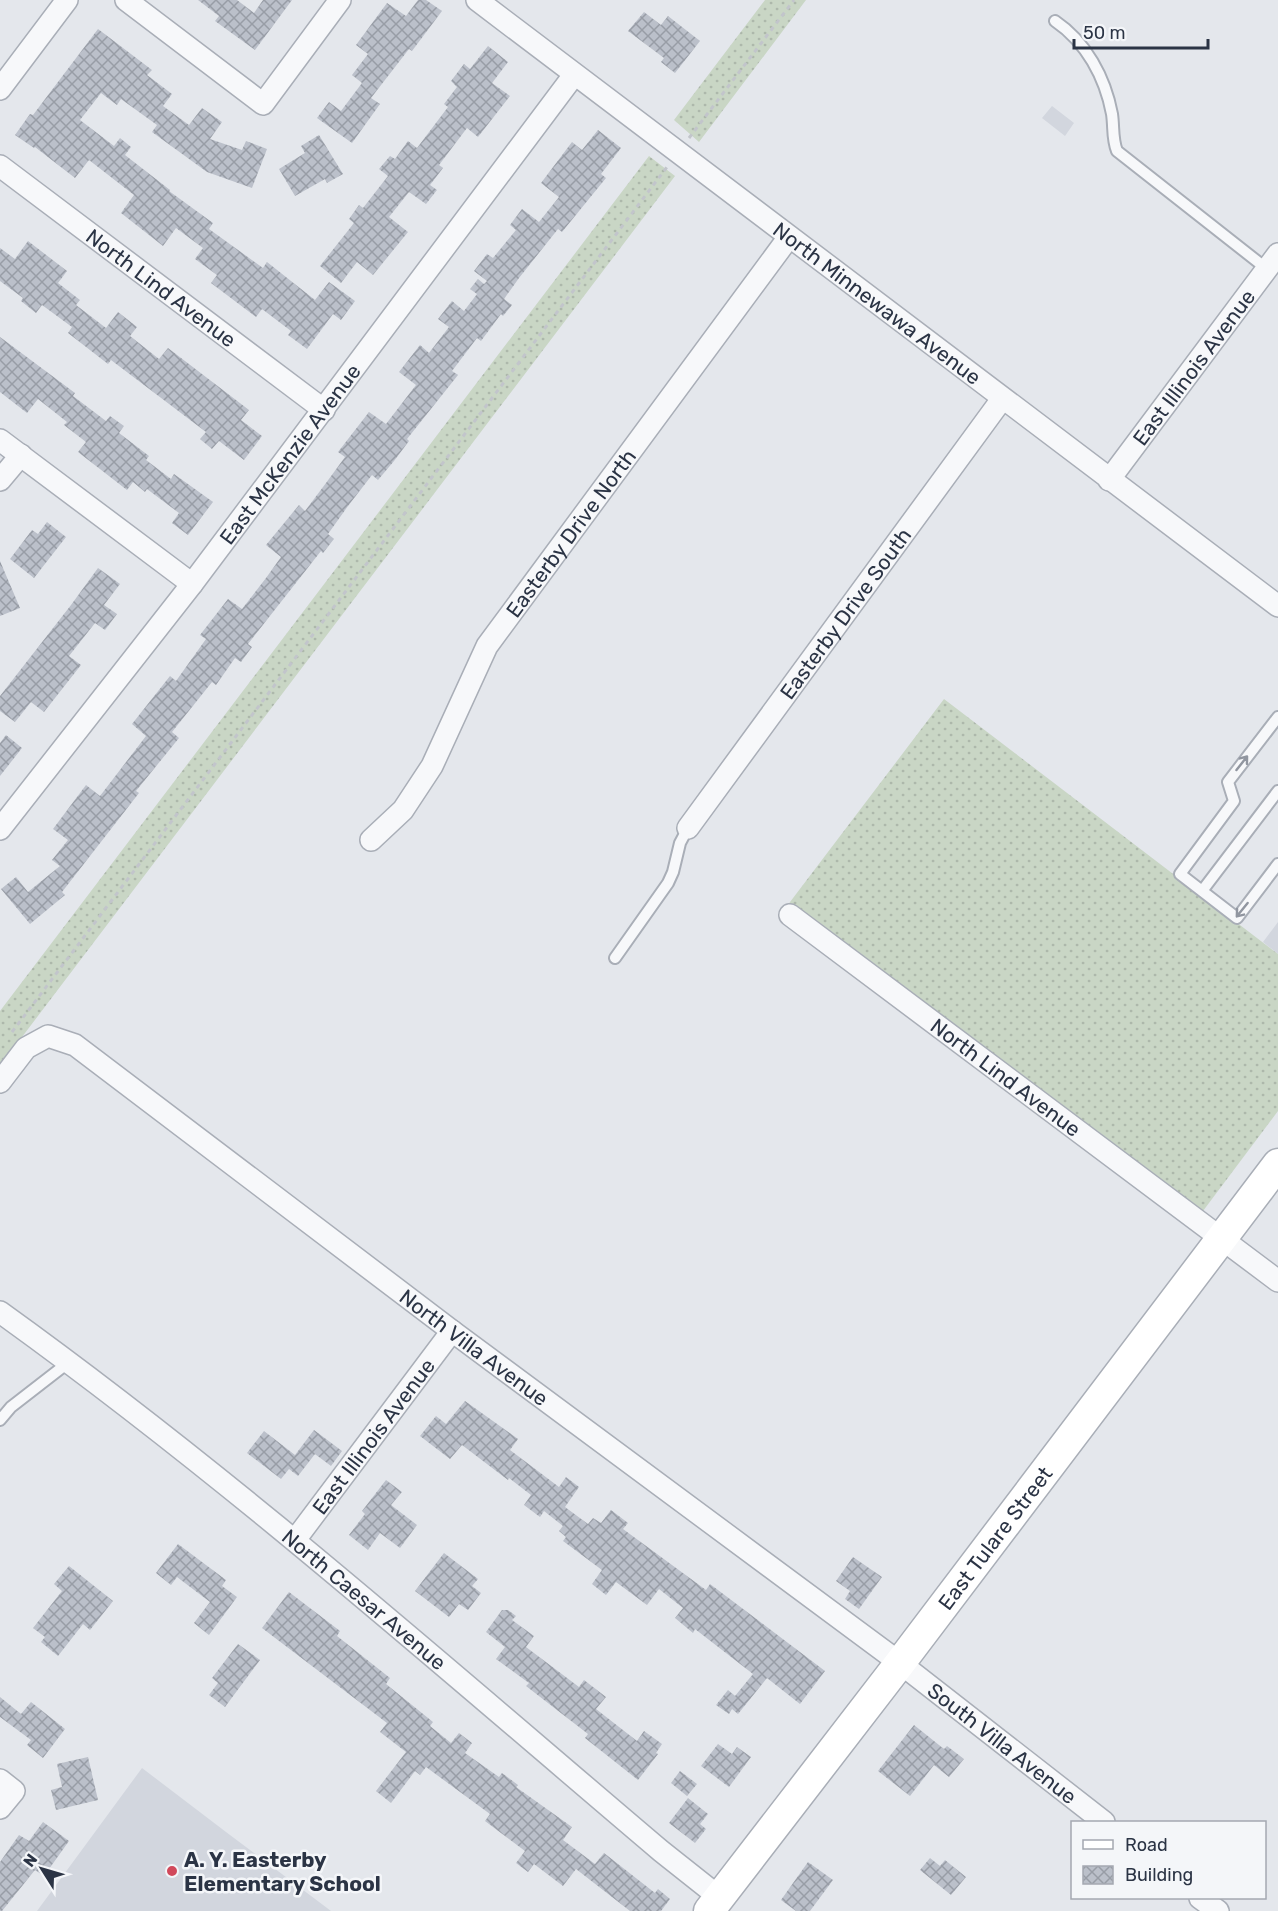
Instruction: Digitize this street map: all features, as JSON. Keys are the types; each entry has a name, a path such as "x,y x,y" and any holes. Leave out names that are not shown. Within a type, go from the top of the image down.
{"main road":[{"name":"East Tulare Street","path":"714,1904 900,1663 1278,1164"}],"street":[{"path":"0,89 67,0"},
{"path":"126,0 262,104 340,0"},
{"name":"North Minnewawa Avenue","path":"477,0 1278,606"},
{"name":"East McKenzie Avenue","path":"0,829 192,585 574,75"},
{"name":"North Lind Avenue","path":"0,166 324,410"},
{"name":"Easterby Drive North","path":"371,840 404,810 432,765 487,646 789,237"},
{"name":"East Illinois Avenue","path":"1109,480 1273,262"},
{"name":"Easterby Drive South","path":"688,828 1002,399"},
{"path":"0,440 192,585"},
{"path":"0,480 21,455"},
{"name":"North Lind Avenue","path":"790,915 1278,1281"},
{"name":"North Villa Avenue","path":"0,1082 26,1048 48,1036 75,1045 452,1330 900,1663"},
{"name":"North Caesar Avenue","path":"0,1312 69,1362 295,1540 661,1851 714,1904"},
{"name":"East Illinois Avenue","path":"295,1540 452,1330"},
{"name":"South Villa Avenue","path":"900,1663 1103,1821"},
{"path":"0,1808 7,1785"},
{"path":"1201,1899 1218,1911"}],"lane":[{"path":"1054,21 1080,42 1104,83 1117,151 1273,262"},
{"path":"1278,717 1228,782 1234,801 1180,874 1237,918 1278,864"},
{"path":"1202,891 1278,792"},
{"path":"615,958 668,883 680,843 688,828"},
{"path":"0,1420 11,1407 69,1362"}],"path":[{"path":"7,1040 794,0"}],"shaded area":[{"path":"1052,106 1074,123 1065,136 1042,118"},
{"path":"1278,922 1278,954 1263,942"},
{"name":"A. Y. Easterby Elementary School","path":"142,1768 226,1832 331,1911 37,1911"}],"green space":[{"path":"765,0 806,0 699,142 674,120"},
{"path":"649,156 675,176 0,1066 0,1011"},
{"path":"944,699 1278,954 1278,1111 1197,1219 787,906"}],"building":[{"path":"198,0 237,0 254,13 263,0 292,0 255,50 215,21 219,16"},
{"path":"418,0 426,0 442,11 412,51 409,49 371,98 380,104 352,143 317,118 329,102 341,111 362,83 352,75 368,54 356,45 387,3 406,16"},
{"path":"644,12 661,25 668,16 700,41 675,73 661,62 664,58 628,31"},
{"path":"98,29 152,70 147,75 172,94 163,106 189,125 202,108 222,122 210,139 242,150 246,141 267,149 252,188 207,172 152,132 157,125 121,99 117,105 101,93 80,120 114,146 120,138 131,147 125,155 213,223 209,229 263,268 267,262 315,300 329,282 355,301 341,320 333,314 307,349 288,335 291,331 262,309 256,317 211,283 217,275 195,259 203,248 176,228 163,246 121,213 134,195 89,160 75,178 35,147 15,135 30,114 33,115"},
{"path":"488,46 508,62 492,83 510,96 478,137 467,128 439,165 443,168 430,185 437,190 426,204 409,192 389,217 408,232 373,275 357,262 341,283 320,266 354,223 349,219 359,205 363,208 388,176 379,169 390,156 395,159 408,141 417,148 448,107 444,104 457,87 451,81 464,64 470,69"},
{"path":"598,130 621,148 601,174 606,178 562,232 558,229 519,278 504,299 512,305 503,316 501,314 481,341 477,338 452,371 458,375 407,439 409,441 394,461 378,480 372,475 348,506 328,534 334,539 323,553 321,551 248,644 252,647 241,662 235,658 216,685 212,682 172,732 179,738 136,791 139,793 62,892 65,895 30,924 1,889 16,877 28,892 60,866 52,860 68,840 53,829 86,785 100,796 146,736 132,724 170,676 176,681 206,639 200,635 228,599 242,609 281,557 266,545 299,505 305,511 345,457 338,452 369,412 386,424 416,385 399,372 420,345 429,353 449,327 438,319 452,301 464,311 477,294 470,289 478,279 484,284 487,281 474,271 487,254 493,258 516,230 510,225 522,209 539,222 559,197 541,183 572,142 582,150"},
{"path":"319,135 343,174 327,183 325,179 295,196 279,169 305,153 301,146"},
{"path":"28,241 67,271 58,283 80,300 76,305 106,328 118,312 137,327 130,336 159,359 168,348 249,410 241,420 262,436 244,460 219,441 212,449 200,439 206,432 111,360 108,364 68,333 72,327 42,305 36,313 21,301 23,298 0,281 0,248 15,259"},
{"path":"0,337 75,393 73,396 106,421 110,416 124,426 119,433 149,456 146,460 171,479 174,474 213,502 188,535 172,523 179,513 147,489 145,492 133,482 127,490 78,452 86,442 64,425 67,422 38,399 27,413 0,392"},
{"path":"47,522 66,537 34,578 10,559 32,530 38,534"},
{"path":"0,561 20,608 0,616"},
{"path":"98,568 120,584 104,605 117,614 105,630 95,623 69,656 81,665 44,712 31,702 15,722 0,711 0,696"},
{"path":"6,735 22,748 0,776 0,743"},
{"path":"465,1401 518,1439 510,1450 559,1487 566,1477 579,1487 565,1507 588,1524 593,1518 601,1523 611,1510 628,1523 623,1529 706,1590 710,1584 825,1671 800,1704 767,1678 738,1714 732,1709 729,1714 716,1705 728,1690 735,1696 753,1674 695,1629 693,1633 675,1618 683,1608 659,1589 647,1605 616,1582 606,1595 592,1584 602,1570 563,1541 566,1537 559,1531 563,1526 544,1511 540,1517 524,1505 531,1495 462,1445 450,1459 420,1436 436,1416 446,1424"},
{"path":"314,1430 342,1451 331,1466 315,1454 298,1476 289,1469 281,1479 247,1453 264,1431 295,1455"},
{"path":"386,1480 402,1492 391,1505 417,1525 400,1548 380,1533 368,1550 349,1535 365,1514 362,1511"},
{"path":"178,1544 226,1580 222,1586 237,1597 209,1635 194,1623 210,1602 177,1577 171,1585 156,1573"},
{"path":"444,1553 478,1579 472,1586 481,1593 468,1610 459,1604 449,1617 415,1591"},
{"path":"853,1557 882,1577 859,1609 845,1599 850,1591 836,1581"},
{"path":"69,1566 113,1601 90,1630 83,1624 58,1656 41,1642 45,1637 33,1628 62,1591 54,1584"},
{"path":"289,1592 340,1631 337,1636 390,1678 386,1684 433,1722 430,1726 451,1743 459,1733 472,1743 465,1753 499,1777 502,1773 518,1785 516,1787 572,1827 563,1840 595,1864 604,1853 655,1893 658,1889 670,1899 661,1911 630,1911 576,1869 563,1886 534,1864 528,1872 516,1863 525,1851 485,1821 490,1814 426,1767 420,1775 415,1771 391,1803 376,1791 406,1752 380,1732 387,1723 262,1628"},
{"path":"502,1610 508,1610 516,1616 512,1620 534,1636 526,1647 579,1687 584,1680 606,1697 596,1709 637,1741 644,1731 662,1744 656,1753 658,1754 638,1780 585,1738 588,1734 526,1686 529,1683 496,1659 505,1647 486,1632"},
{"path":"238,1644 260,1660 225,1707 209,1695 218,1683 212,1678"},
{"path":"0,1697 21,1714 31,1702 65,1729 43,1758 27,1745 31,1740 0,1717"},
{"path":"914,1725 944,1749 947,1746 964,1759 949,1777 934,1765 910,1796 878,1771"},
{"path":"718,1744 732,1754 737,1747 751,1757 729,1787 701,1766"},
{"path":"88,1757 98,1800 56,1810 51,1790 62,1787 57,1764"},
{"path":"680,1771 697,1784 687,1796 671,1783"},
{"path":"688,1798 708,1814 700,1824 706,1829 695,1843 669,1823"},
{"path":"43,1822 69,1841 44,1876 35,1870 0,1911 0,1862 19,1835 29,1841"},
{"path":"930,1858 940,1866 945,1860 966,1877 951,1895 920,1870"},
{"path":"808,1862 833,1880 810,1911 796,1911 781,1900"}],"place":[{"name":"A. Y. Easterby Elementary School","path":"172,1871"}]}
